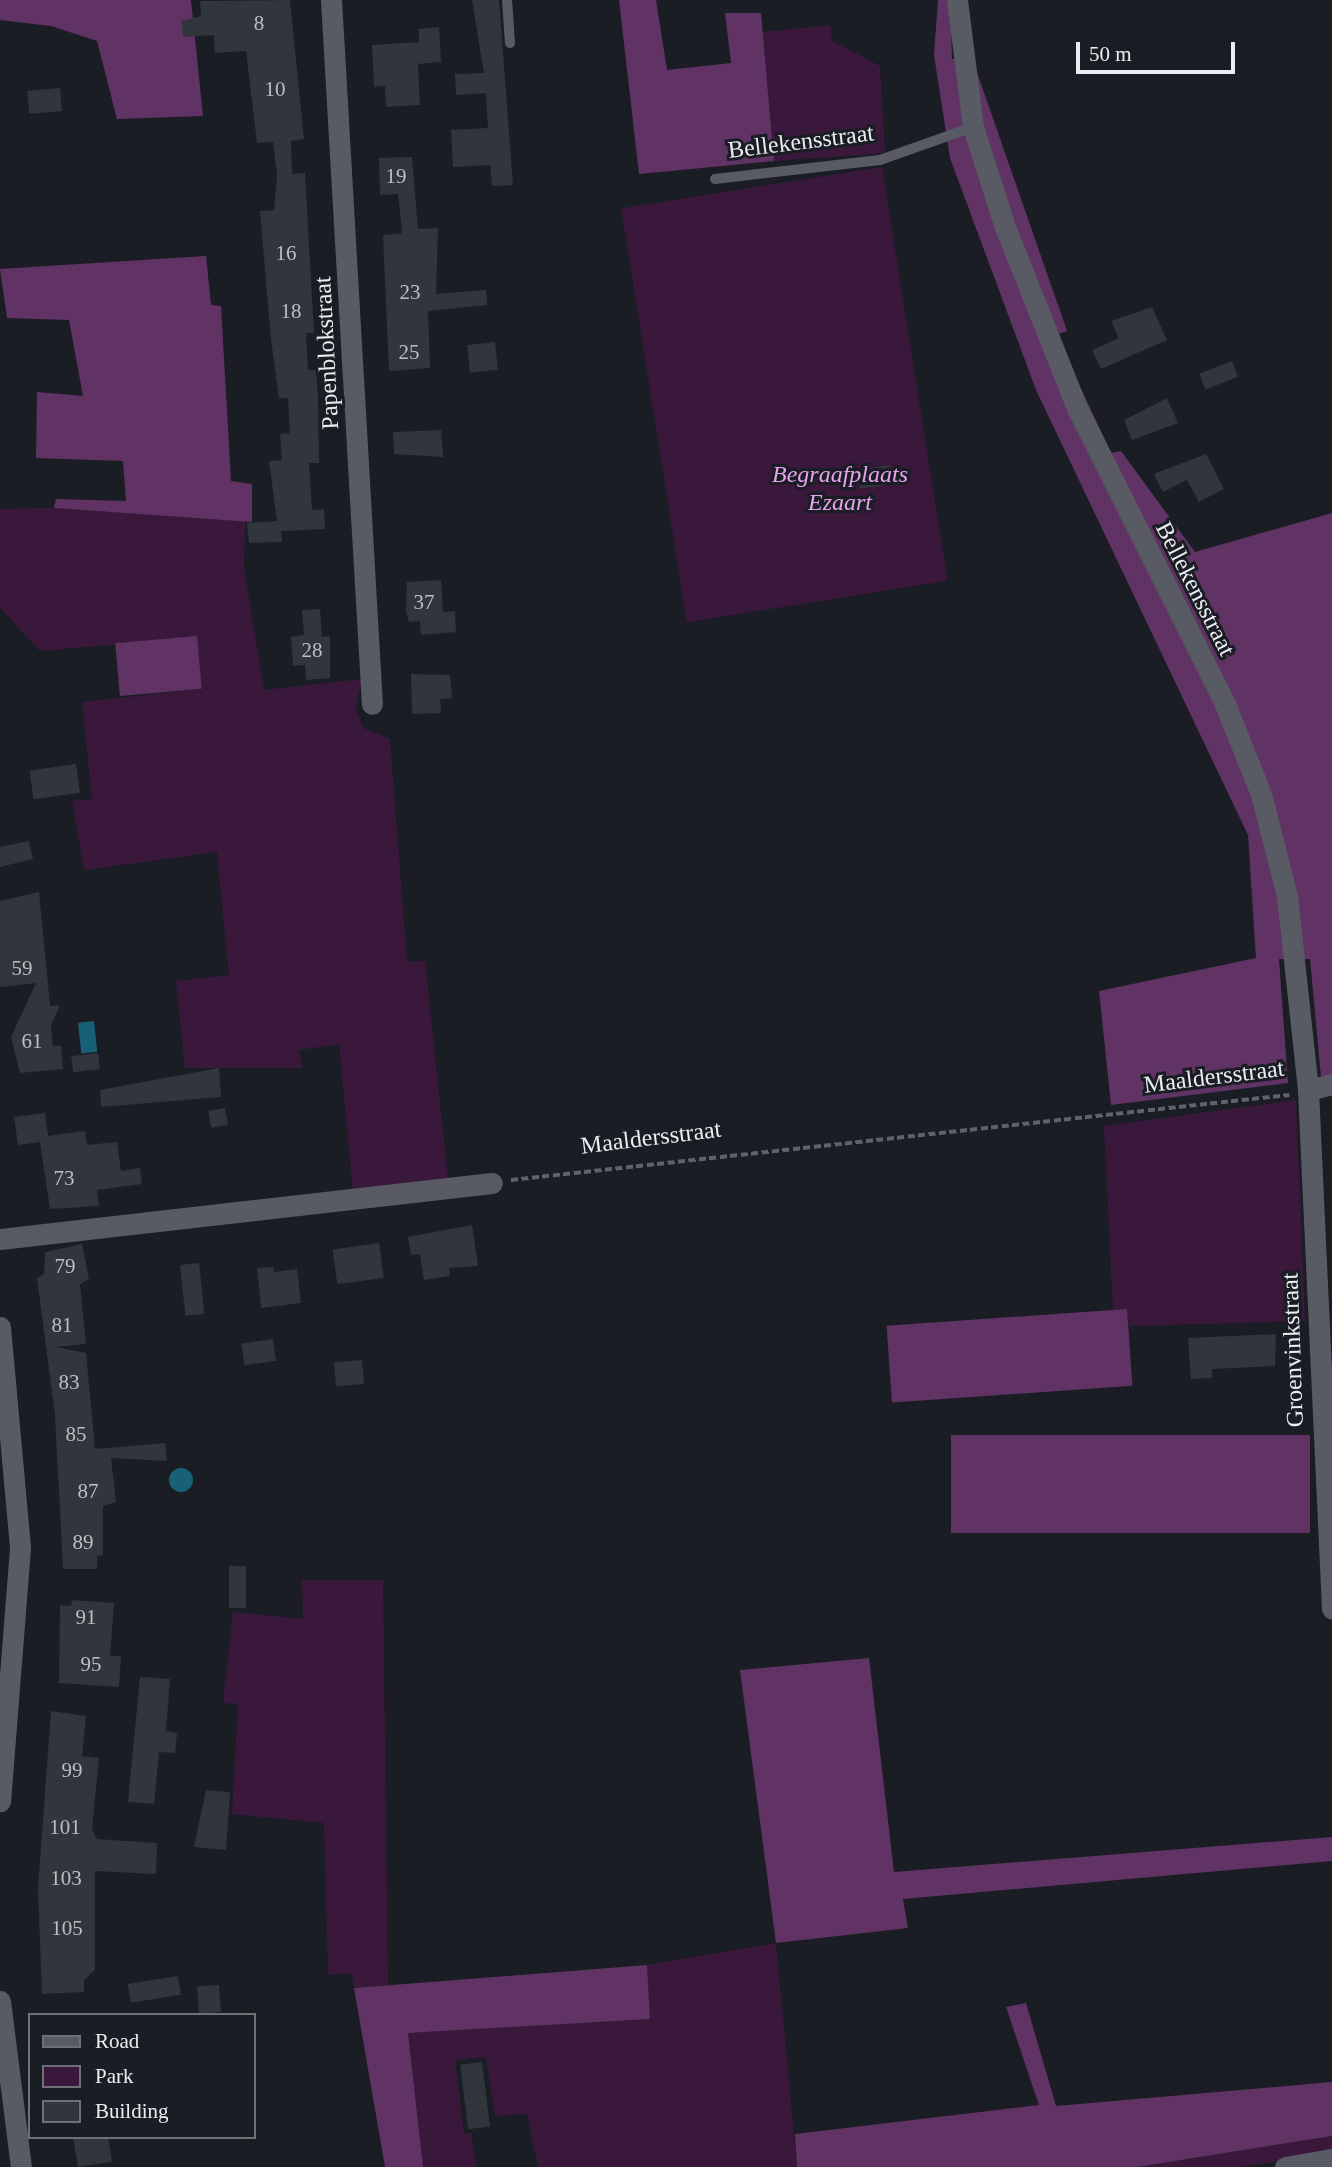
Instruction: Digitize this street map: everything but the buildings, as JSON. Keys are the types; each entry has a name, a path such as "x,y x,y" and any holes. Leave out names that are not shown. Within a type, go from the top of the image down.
{"street":[{"name":"Papenblokstraat","path":"331,0 372,704"},
{"name":"Bellekensstraat","path":"957,0 973,127 1052,350 1225,704 1261,794 1296,946 1308,1090"},
{"path":"1308,1090 1332,1084"},
{"name":"Groenvinkstraat","path":"1308,1090 1332,1608"},
{"path":"0,1239 492,1182"},
{"path":"0,1327 20,1548 0,1801"},
{"path":"0,2001 21,2167"},
{"path":"1285,2167 1332,2159"}],"lane":[{"path":"507,0 510,43"},
{"name":"Bellekensstraat","path":"715,179 880,160 973,127"}],"path":[{"name":"Maaldersstraat","path":"492,1182 1259,1101 1308,1090"}],"green space":[{"path":"830,25 832,41 880,66 885,153 774,161 762,32"},
{"name":"Begraafplaats Ezaart","path":"882,167 948,581 687,622 621,208"},
{"path":"54,508 245,521 244,568 264,690 363,679 355,707 363,728 390,739 407,962 425,961 448,1179 353,1190 339,1044 299,1050 302,1068 185,1068 176,981 229,975 217,852 84,870 72,801 92,799 82,702 201,689 197,637 40,651 0,608 0,509"},
{"path":"1296,1100 1305,1321 1129,1326 1127,1309 1113,1310 1104,1126"},
{"path":"302,1580 383,1580 388,1985 354,1988 352,1973 328,1975 324,1823 232,1814 238,1705 223,1702 233,1612 303,1619"},
{"path":"776,1943 797,2167 538,2167 527,2114 495,2116 486,2057 455,2060 464,2134 471,2133 476,2167 423,2167 408,2033 650,2019 647,1965"},
{"path":"1332,2136 1332,2153 1240,2167 1137,2167"}],"shaded area":[{"path":"0,0 191,0 203,116 117,119 97,41 51,26 0,20"},
{"path":"619,0 656,0 667,70 731,63 725,13 761,13 774,161 639,174"},
{"path":"938,0 950,0 952,59 972,58 1067,331 1056,335 1111,453 1121,451 1195,552 1332,513 1332,1075 1321,1077 1310,959 1279,959 1288,1083 1111,1105 1099,991 1256,958 1248,835 1036,390 950,158 934,55"},
{"path":"206,256 211,305 221,306 231,481 252,484 252,522 54,508 56,499 126,501 123,461 36,458 37,392 83,396 69,320 7,318 0,269"},
{"path":"197,636 202,689 120,696 115,643"},
{"path":"1127,1309 1132,1386 892,1403 887,1326"},
{"path":"951,1435 1310,1435 1310,1533 951,1533"},
{"path":"869,1658 894,1872 1332,1837 1332,1861 903,1899 908,1928 776,1943 740,1670"},
{"path":"647,1965 650,2019 408,2033 423,2167 385,2167 354,1988"},
{"path":"1026,2003 1056,2106 1332,2082 1332,2136 1137,2167 797,2167 795,2134 1039,2105 1006,2007"}],"water":[{"path":"94,1021 97,1052 81,1054 78,1023"},
{"path":"181,1468 190,1471 193,1480 190,1489 181,1492 172,1489 169,1480 172,1471"}]}
